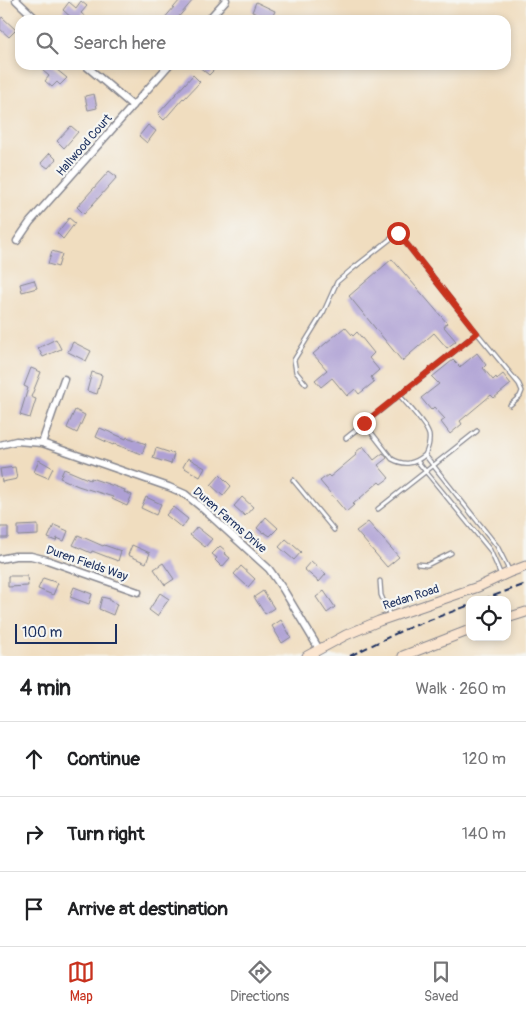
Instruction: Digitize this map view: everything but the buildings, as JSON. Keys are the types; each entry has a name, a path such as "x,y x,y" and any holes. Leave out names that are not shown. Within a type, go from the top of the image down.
{"main road":[{"name":"Redan Road","path":"307,656 346,635 390,617 478,587 526,566"},
{"path":"511,617 526,612"},
{"path":"404,656 466,632"}],"street":[{"path":"16,0 32,15"},
{"path":"212,15 226,0"},
{"path":"91,70 133,106"},
{"name":"Hallwood Court","path":"17,240 30,222 165,70"},
{"path":"42,442 64,379"},
{"name":"Duren Farms Drive","path":"0,446 16,441 42,442 185,494 269,569 319,649"},
{"name":"Duren Fields Way","path":"0,560 15,556 31,556 138,592"}],"lane":[{"path":"306,384 296,372 294,360 324,311 337,282 398,233 519,384 522,391 520,396 510,405"},
{"path":"346,438 477,333"},
{"path":"364,423 392,459 405,463 418,462 425,455 428,448 429,440 426,429 399,395"},
{"path":"378,509 477,431"},
{"path":"425,455 497,546 506,574"},
{"path":"418,462 490,550 506,574"},
{"path":"293,480 334,530"},
{"path":"490,550 497,546"},
{"path":"418,564 427,565 451,552"},
{"path":"380,581 381,595 390,617"}],"railway":[{"path":"493,596 526,584"},
{"path":"350,656 403,630 466,606"}],"route":[{"path":"364,423 477,333 398,233"}]}
